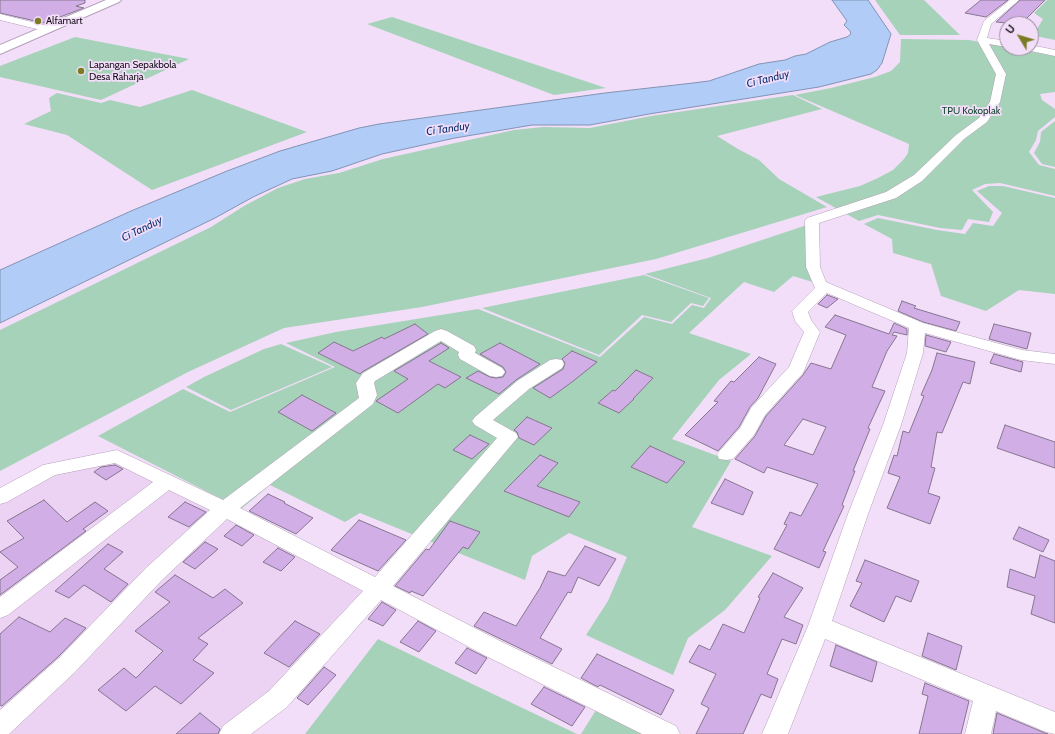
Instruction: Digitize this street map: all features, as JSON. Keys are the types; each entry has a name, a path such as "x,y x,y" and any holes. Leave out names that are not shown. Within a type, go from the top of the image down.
{"highway":[{"path":"0,50 115,0"}],"street":[{"path":"1015,0 987,23 982,40 1001,74 995,102 984,120 960,137 918,178 891,195 812,221 813,267 820,285 917,326 1021,355 1055,359"},
{"path":"0,17 49,29"},
{"path":"982,40 999,43"},
{"path":"1039,50 1055,53"},
{"path":"726,454 747,431 757,412 797,369 812,332 803,320 800,310 825,287"},
{"path":"775,734 819,626 892,425 915,353 917,326"},
{"path":"0,726 66,664 154,574 226,509 367,400 368,395 365,383 369,378 441,334 468,350 466,356 496,372"},
{"path":"232,734 278,699 378,589 509,437 481,421 523,385 556,364"},
{"path":"0,497 50,470 117,456 226,509 492,648 667,734"},
{"path":"0,609 168,481"},
{"path":"819,626 1055,724"},
{"path":"978,734 987,696"}],"shaded area":[{"path":"116,459 370,590 227,734 0,734 0,501 52,472"}],"green space":[{"path":"875,0 924,0 960,35 900,35"},
{"path":"1047,0 1055,0 1055,40 1039,37 1039,26 1043,19 1034,13"},
{"path":"392,17 606,88 554,95 367,24"},
{"name":"Lapangan Sepakbola Desa Raharja","path":"75,37 189,59 101,100 0,77 0,66"},
{"name":"TPU Kokoplak","path":"901,39 969,40 999,46 999,56 1039,56 1039,53 1055,56 1055,92 1040,94 1042,100 1055,109 1055,117 1038,131 1036,140 1029,152 1039,165 1055,169 1055,196 1000,183 985,184 972,190 993,212 989,222 968,219 962,230 940,228 878,215 859,221 816,197 860,186 893,170 908,153 909,144 795,95 875,77 891,71 900,62"},
{"path":"192,90 307,132 152,190 67,135 24,124 51,111 49,98 57,93 101,103 110,100 140,107"},
{"path":"793,95 822,109 717,136 759,160 779,179 827,207 656,259 422,307 284,328 188,372 0,471 0,330 211,227 244,206 278,188 305,179 339,173 383,159 514,130 543,127 590,128 651,116"},
{"path":"1055,121 1055,167 1042,164 1034,153 1040,142 1041,132"},
{"path":"989,186 1003,186 1055,198 1055,294 1019,290 986,311 941,296 931,264 893,253 892,239 864,224 878,218 965,234 973,223 993,226 1002,213 977,191"},
{"path":"807,225 816,283 793,276 774,292 744,282 689,333 751,354 719,380 672,439 731,461 692,527 772,556 725,610 688,638 673,675 586,635 608,601 627,557 569,533 532,556 525,580 360,513 345,522 270,485 241,509 98,436 183,389 230,412 335,367 286,343 336,332 478,309 600,357 644,317 672,324 692,305 704,308 711,298 645,274 708,258"},
{"path":"644,275 709,298 703,306 691,303 671,322 642,315 599,355 482,308"},
{"path":"281,344 332,367 231,410 186,387 264,349"},
{"path":"378,639 577,734 305,734"},
{"path":"596,710 650,734 581,734"}],"water":[{"name":"Ci Tanduy","path":"832,0 868,0 891,34 882,63 877,70 871,74 819,87 590,125 532,125 455,138 382,154 332,171 292,179 0,323 0,270 131,211 227,171 280,151 359,128 379,124 605,93 709,81 759,64 785,60 806,54 830,42 847,37 851,34 844,25 847,21"}],"building":[{"path":"0,0 85,0 85,3 76,6 84,8 44,23 0,13"},
{"path":"981,0 1008,0 986,17 965,13"},
{"path":"1020,0 1045,0 1029,16 1003,16"},
{"path":"827,295 838,299 827,308 818,304"},
{"path":"902,301 916,306 914,308 960,322 956,331 923,322 898,311"},
{"path":"835,315 889,334 894,323 907,329 907,335 894,332 892,335 897,336 887,351 872,387 885,391 868,428 870,429 853,471 855,471 842,505 844,506 823,551 826,552 819,568 774,549 787,525 784,524 790,512 801,516 818,484 767,467 764,473 735,459 755,436 766,416 803,375 811,363 831,369 846,335 825,327","holes":["803,419 826,427 813,455 784,445"]},
{"path":"415,324 428,334 360,374 318,353 334,342 353,351 382,337 384,339"},
{"path":"994,324 1031,333 1027,349 989,339"},
{"path":"926,335 951,342 946,352 925,346"},
{"path":"441,343 449,348 429,361 461,377 445,388 438,384 398,413 376,401 408,379 394,371"},
{"path":"500,343 540,364 516,380 499,394 466,378 478,371 490,377 503,377 506,372 503,367 480,354"},
{"path":"572,351 597,362 550,398 533,388 563,369 565,363 562,359"},
{"path":"937,353 975,362 970,384 963,382 942,433 937,432 931,467 935,468 928,493 940,497 930,524 887,508 900,477 888,473 894,455 897,456 903,431 909,433 924,396 921,395 932,370"},
{"path":"994,354 1023,362 1021,372 990,363"},
{"path":"759,357 776,364 758,398 750,407 739,427 718,451 685,435 718,402 714,401 731,381 734,382"},
{"path":"636,370 653,378 619,413 598,403 613,390 615,391"},
{"path":"302,395 336,413 312,431 278,412"},
{"path":"527,417 552,428 534,445 519,438 517,432 514,430"},
{"path":"1005,425 1055,442 1055,468 997,448"},
{"path":"470,435 489,444 472,459 453,450"},
{"path":"650,446 685,462 667,483 631,467"},
{"path":"540,455 558,463 537,486 580,502 569,517 504,491"},
{"path":"115,465 123,469 106,480 94,472 101,467"},
{"path":"725,479 753,492 743,515 711,503"},
{"path":"268,494 313,518 296,534 249,511"},
{"path":"44,500 67,522 95,502 108,511 83,529 86,531 0,595 0,580 18,567 0,552 24,538 7,521"},
{"path":"185,502 206,512 189,527 168,517"},
{"path":"359,520 406,540 378,571 331,550"},
{"path":"450,521 480,532 468,549 463,547 423,596 411,591 410,593 395,586 426,549 429,550"},
{"path":"236,525 254,535 242,546 224,536"},
{"path":"1019,527 1049,540 1043,552 1013,539"},
{"path":"205,542 218,549 195,569 183,562"},
{"path":"108,544 123,552 104,569 128,584 111,602 84,585 69,598 55,591"},
{"path":"585,546 616,559 599,586 578,577 571,593 568,592 540,638 562,649 552,664 474,626 484,612 516,626 540,588 548,571 565,576"},
{"path":"278,548 295,557 281,571 263,562"},
{"path":"1040,555 1055,561 1055,623 1031,614 1035,596 1007,587 1010,569 1035,578"},
{"path":"865,560 919,581 911,602 896,596 884,622 850,606 862,583 856,581"},
{"path":"773,573 803,588 784,617 803,625 796,644 782,639 767,674 778,679 771,698 761,694 743,734 696,734 709,708 701,704 716,674 689,662 699,645 710,650 723,624 744,633 760,598 758,597"},
{"path":"175,575 213,598 225,589 243,603 198,638 208,644 193,660 214,673 181,704 155,686 126,711 98,690 124,668 136,678 163,651 135,631 170,602 155,592"},
{"path":"382,602 396,610 383,626 368,619"},
{"path":"19,617 50,632 65,618 86,628 58,657 2,706 0,705 0,634"},
{"path":"295,621 320,634 289,667 264,653"},
{"path":"418,621 436,631 419,652 400,642"},
{"path":"928,633 962,646 956,670 922,656"},
{"path":"836,645 877,662 872,682 830,666"},
{"path":"467,648 487,658 476,674 455,663"},
{"path":"597,654 674,690 661,715 600,685 598,687 581,678"},
{"path":"324,667 336,675 308,705 297,698"},
{"path":"925,683 969,701 961,734 919,734 928,696 922,694"},
{"path":"544,687 585,707 572,726 531,704"},
{"path":"200,713 220,729 218,734 176,734"},
{"path":"997,713 1045,733 1048,734 993,734"}],"place":[{"name":"Alfamart","path":"38,21"},
{"name":"Lapangan Sepakbola Desa Raharja","path":"81,71"}]}
